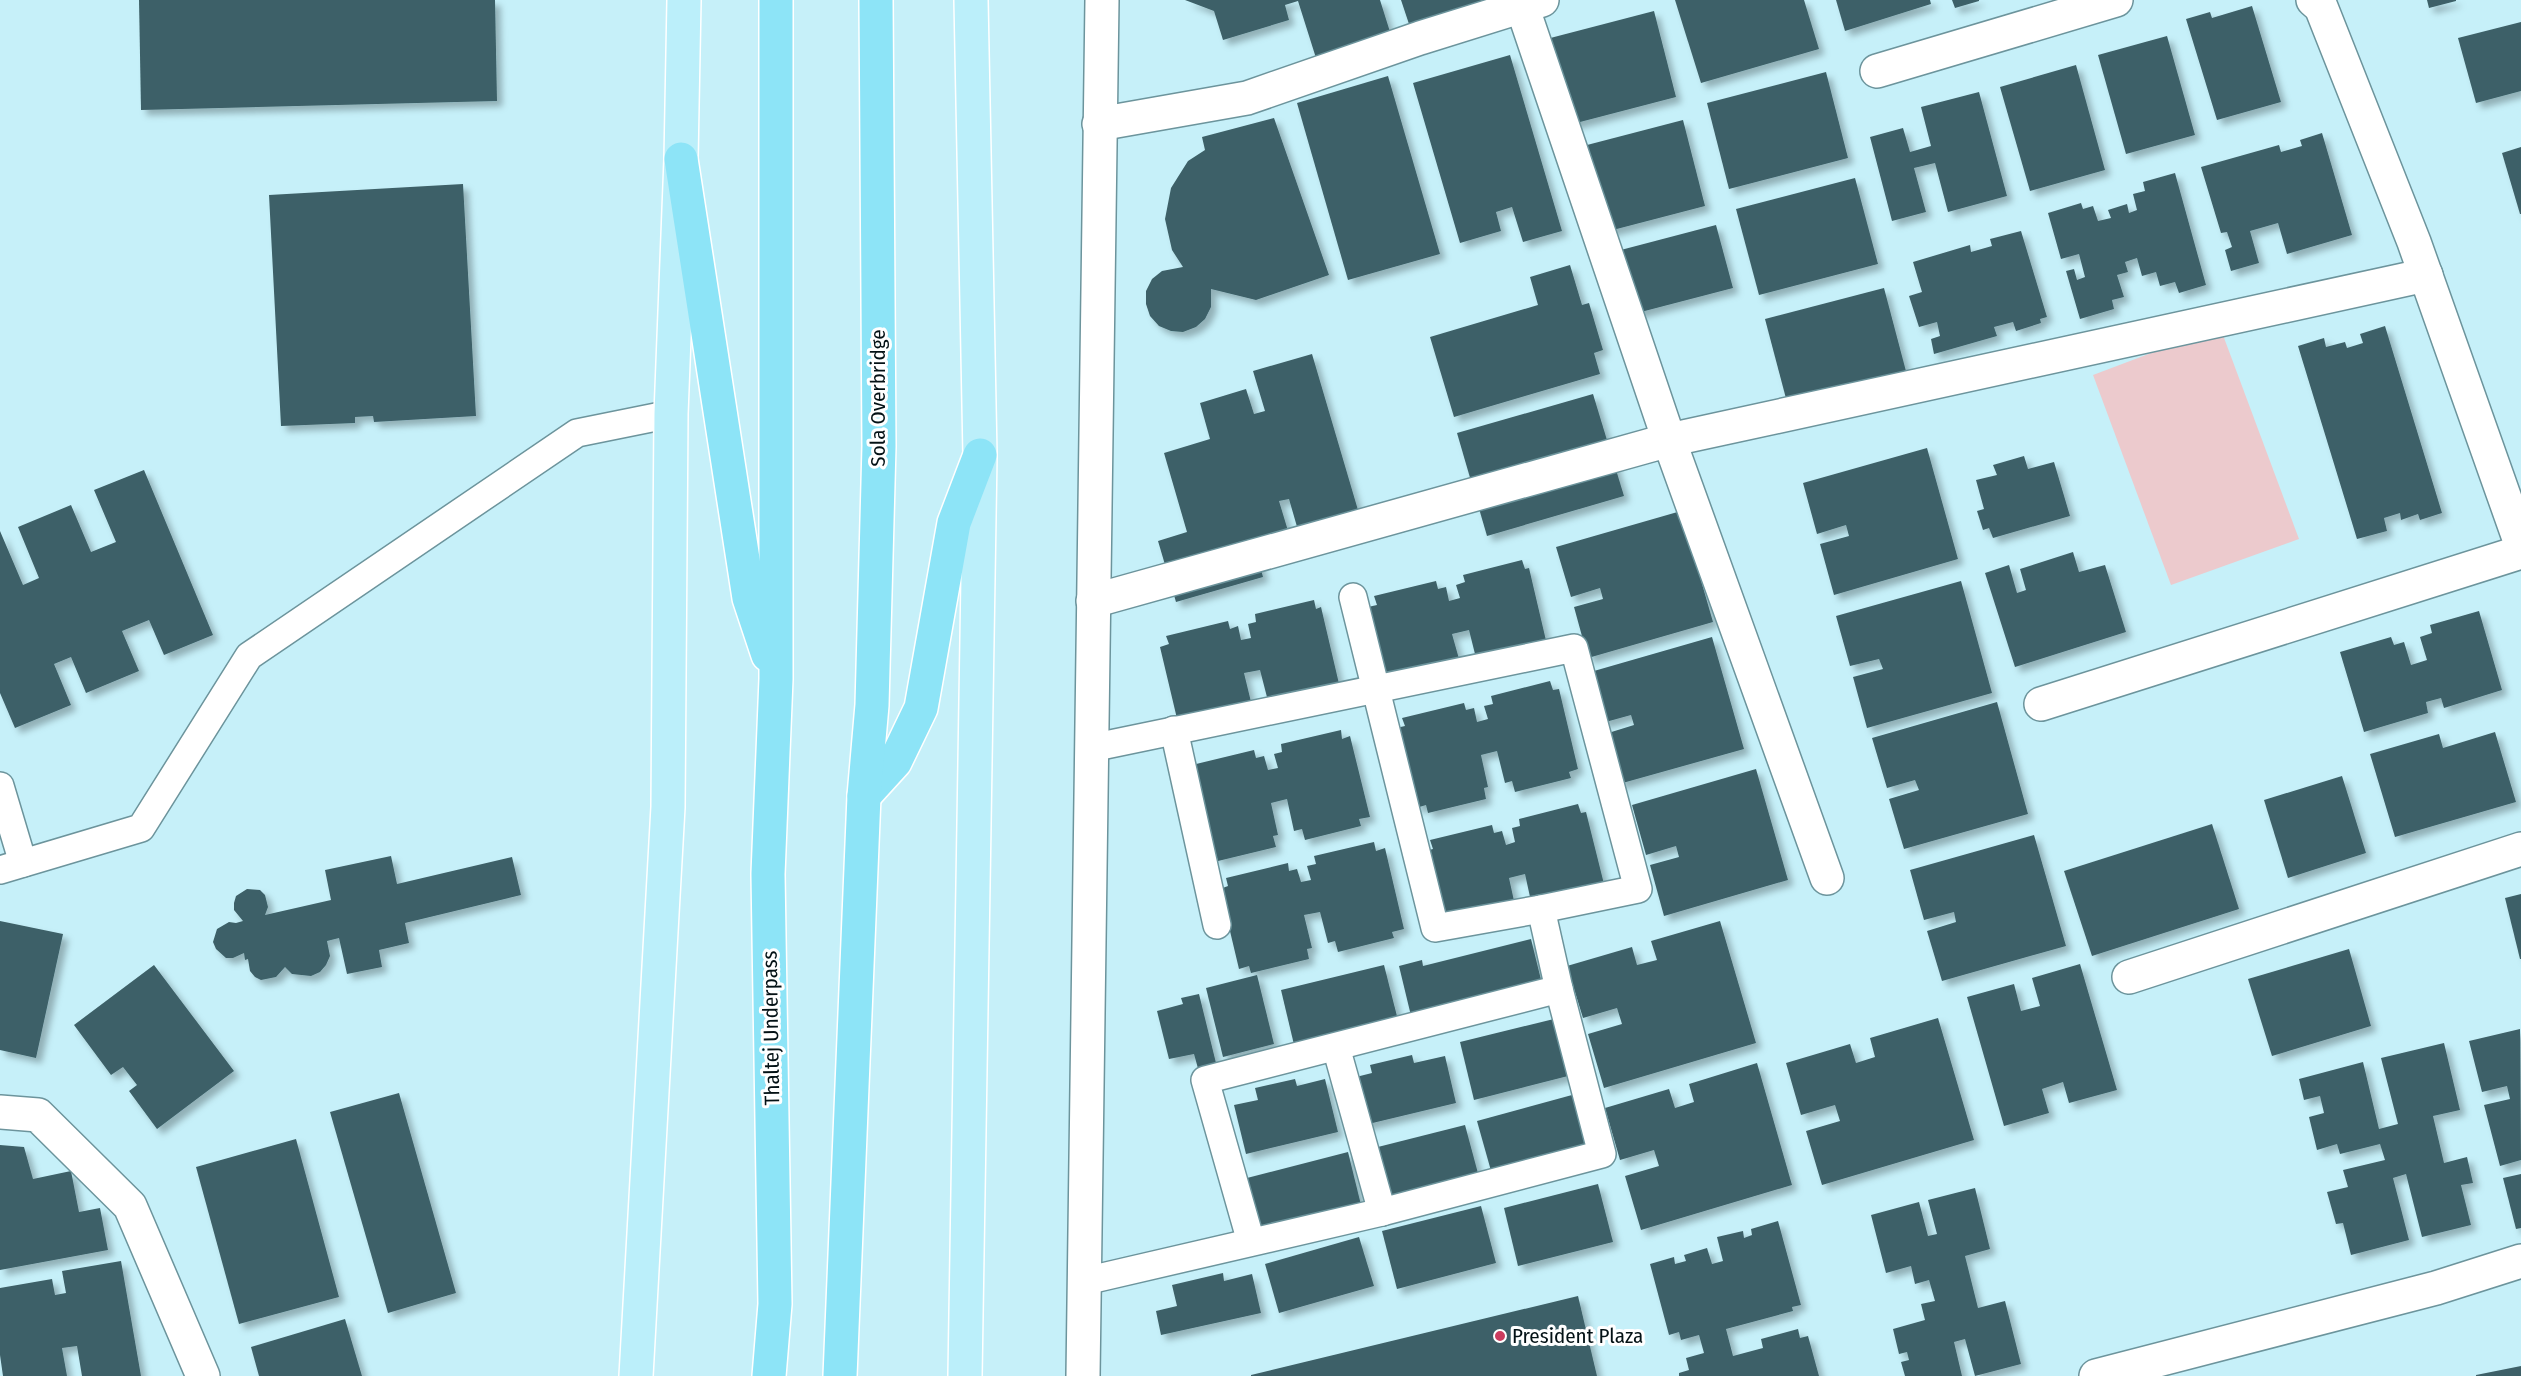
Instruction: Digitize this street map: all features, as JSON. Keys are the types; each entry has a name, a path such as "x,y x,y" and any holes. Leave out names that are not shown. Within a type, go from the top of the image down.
{"highway":[{"path":"776,0 776,679"},
{"name":"Sola Overbridge","path":"864,796 872,705 879,412 876,0"},
{"path":"681,159 749,598 776,679"},
{"path":"840,1376 864,796 895,762 921,708 954,523 980,455"},
{"name":"Thaltej Underpass","path":"769,1376 775,1304 768,873 776,679"}],"main road":[{"path":"636,1376 668,807 671,414 681,159 684,0"},
{"path":"965,1376 980,455 971,0"}],"street":[{"path":"1083,1376 1102,0"},
{"path":"1877,71 2116,0"},
{"path":"2313,0 2321,7 2426,275 2521,544"},
{"path":"1100,124 1247,98 1420,38 1532,3 1670,440 1827,878"},
{"path":"1093,601 1670,440 2426,275"},
{"path":"2040,704 2521,552"},
{"path":"2129,976 2521,849"},
{"path":"0,1112 38,1115 130,1206 203,1376"},
{"path":"2096,1376 2436,1288 2521,1261"}],"lane":[{"path":"0,786 11,867 141,828 249,656 577,433 671,414"},
{"path":"1091,748 1376,688 1574,648 1638,889 1435,928 1376,688 1353,597"},
{"path":"1174,730 1217,925"},
{"path":"1085,1281 1382,1212 1602,1154 1540,909"},
{"path":"1251,1242 1205,1080 1559,988"},
{"path":"1336,1047 1382,1212"}],"shaded area":[{"path":"2220,327 2299,539 2171,585 2093,375"}],"building":[{"path":"139,0 495,0 497,101 141,110"},
{"path":"1185,0 1380,0 1391,35 1316,58 1298,1 1285,5 1289,20 1223,40 1214,11"},
{"path":"1401,0 1505,0 1411,30"},
{"path":"1675,0 1804,0 1819,49 1701,83"},
{"path":"1836,0 1930,0 1931,4 1845,31"},
{"path":"1952,0 1979,0 1979,1 1955,8"},
{"path":"2427,0 2456,0 2456,1 2429,8"},
{"path":"2252,6 2281,102 2217,120 2186,19 2210,12 2212,18"},
{"path":"1654,11 1676,97 1557,128 1535,42"},
{"path":"2521,22 2521,91 2476,103 2458,38"},
{"path":"2167,36 2195,135 2126,154 2098,55"},
{"path":"1510,55 1562,231 1523,242 1512,207 1496,212 1501,231 1460,243 1413,83"},
{"path":"2076,65 2105,170 2030,191 2000,87"},
{"path":"1826,72 1848,158 1729,189 1707,103"},
{"path":"1388,76 1440,254 1348,280 1297,103"},
{"path":"1979,92 2007,196 1948,212 1935,163 1914,168 1926,212 1892,221 1870,137 1903,128 1910,152 1931,146 1921,107"},
{"path":"1274,118 1329,275 1256,300 1211,289 1211,307 1205,319 1196,327 1183,332 1171,331 1159,326 1150,316 1146,304 1146,291 1152,279 1162,271 1183,267 1172,250 1165,219 1171,188 1188,161 1205,150 1202,137"},
{"path":"1683,120 1705,206 1586,237 1564,151"},
{"path":"2322,133 2352,235 2287,254 2278,223 2250,231 2259,263 2231,271 2225,250 2232,247 2227,232 2221,233 2201,167 2279,145 2281,152 2302,146 2300,140"},
{"path":"2521,147 2521,214 2520,214 2502,153"},
{"path":"2175,173 2206,285 2179,293 2175,282 2160,286 2156,272 2142,276 2137,258 2125,262 2128,272 2117,275 2124,297 2112,300 2114,309 2080,319 2066,271 2074,269 2077,280 2085,277 2079,254 2061,259 2048,213 2081,203 2083,209 2093,206 2098,221 2111,218 2108,210 2127,204 2129,213 2137,210 2133,194 2145,191 2143,182"},
{"path":"1855,178 1878,264 1759,295 1736,209"},
{"path":"463,184 476,416 374,422 373,416 355,417 355,423 281,426 269,195"},
{"path":"1716,225 1733,288 1614,319 1598,256"},
{"path":"2021,231 2047,317 2040,319 2041,323 2016,331 2013,322 1994,327 1997,336 1934,354 1931,339 1940,336 1937,322 1919,327 1909,296 1922,292 1913,262 1970,245 1971,252 1992,246 1990,239"},
{"path":"1570,265 1582,305 1589,303 1603,350 1594,353 1600,374 1454,417 1430,337 1538,305 1530,277"},
{"path":"1884,288 1907,375 1788,406 1765,319"},
{"path":"2385,326 2442,513 2420,520 2418,514 2401,520 2400,513 2384,518 2387,531 2357,539 2298,346 2324,338 2326,347 2345,342 2347,348 2363,343 2360,334"},
{"path":"1312,354 1363,527 1302,544 1289,499 1279,501 1292,544 1257,554 1263,577 1176,602 1158,541 1187,532 1164,453 1210,439 1200,403 1246,389 1254,414 1265,411 1253,371"},
{"path":"1593,394 1624,496 1487,536 1457,433"},
{"path":"1927,448 1958,559 1834,595 1820,544 1849,536 1846,525 1817,534 1803,483"},
{"path":"2024,456 2028,469 2054,462 2070,516 1993,538 1989,528 1983,530 1977,511 1984,509 1976,480 1997,475 1993,465"},
{"path":"144,470 213,635 164,655 149,620 122,631 139,671 86,693 71,657 54,664 71,705 15,728 0,693 0,531 23,585 39,578 18,527 71,505 91,552 116,542 94,490"},
{"path":"1681,511 1713,622 1588,658 1574,607 1603,599 1600,588 1571,597 1556,547"},
{"path":"2073,552 2079,572 2105,565 2126,632 2015,667 1985,573 2009,565 2017,593 2026,590 2020,569"},
{"path":"1522,560 1525,569 1529,568 1548,649 1477,662 1469,630 1452,634 1461,666 1388,687 1368,607 1377,605 1374,596 1436,581 1438,589 1446,587 1449,601 1460,598 1456,585 1465,582 1463,575"},
{"path":"1961,581 1992,693 1867,728 1853,677 1883,669 1879,659 1850,666 1836,616"},
{"path":"1314,600 1316,609 1321,607 1340,688 1268,701 1260,670 1244,673 1252,706 1179,727 1160,647 1169,644 1166,636 1228,621 1230,629 1238,626 1241,640 1251,638 1248,624 1256,622 1255,614"},
{"path":"2479,611 2502,690 2444,708 2441,698 2426,702 2428,713 2364,732 2340,652 2391,637 2394,645 2404,642 2411,665 2427,660 2420,637 2432,633 2430,625"},
{"path":"1712,637 1744,749 1619,784 1605,734 1634,725 1631,715 1602,723 1587,673"},
{"path":"1550,681 1553,690 1559,689 1578,769 1569,772 1571,778 1515,792 1512,781 1505,783 1497,751 1481,755 1488,787 1484,788 1486,799 1428,813 1426,805 1416,808 1396,728 1405,726 1402,718 1464,703 1466,710 1474,708 1477,722 1488,719 1484,706 1493,704 1491,696"},
{"path":"1997,702 2028,814 1904,849 1889,799 1919,790 1915,780 1887,788 1872,738"},
{"path":"1341,730 1342,739 1350,736 1370,817 1359,819 1361,826 1305,840 1302,829 1294,831 1287,799 1271,803 1278,835 1273,836 1276,847 1218,861 1216,854 1205,857 1192,765 1254,750 1256,758 1264,756 1268,770 1278,768 1274,754 1282,752 1281,744"},
{"path":"2495,732 2516,802 2395,837 2370,754 2439,734 2443,748"},
{"path":"1756,769 1788,880 1664,916 1650,865 1679,857 1676,846 1646,855 1632,805"},
{"path":"2342,776 2366,853 2288,878 2264,800"},
{"path":"1578,804 1581,813 1586,812 1606,892 1532,906 1525,874 1509,878 1516,910 1448,930 1429,850 1433,849 1430,840 1492,825 1494,833 1502,831 1506,845 1515,842 1512,828 1520,826 1519,819"},
{"path":"2212,824 2239,909 2092,956 2064,871"},
{"path":"2034,835 2066,946 1942,981 1927,931 1956,922 1954,912 1924,920 1910,870"},
{"path":"1374,842 1376,851 1385,848 1404,929 1392,932 1394,938 1338,952 1335,941 1328,943 1320,912 1304,915 1312,948 1307,949 1309,959 1251,973 1249,966 1239,969 1220,889 1228,886 1226,878 1288,863 1289,871 1297,869 1301,882 1311,880 1307,866 1316,864 1314,856"},
{"path":"391,856 397,884 512,857 521,895 405,923 409,943 379,950 382,967 347,974 339,938 327,941 330,956 326,965 320,972 311,976 292,974 285,967 276,977 261,980 250,971 248,959 245,960 244,953 233,958 226,958 216,949 213,942 217,929 229,922 243,921 234,910 234,903 236,896 247,889 260,890 265,895 268,907 265,915 331,900 325,870"},
{"path":"2521,894 2521,959 2520,959 2505,898"},
{"path":"0,921 63,934 36,1058 0,1050"},
{"path":"1720,921 1756,1043 1604,1088 1588,1034 1622,1024 1617,1008 1583,1018 1567,966 1632,947 1637,965 1657,960 1651,941"},
{"path":"1531,939 1544,992 1413,1024 1399,966 1422,960 1423,966"},
{"path":"2349,949 2371,1026 2272,1056 2248,979"},
{"path":"2080,964 2117,1090 2069,1103 2063,1082 2042,1089 2049,1113 2004,1126 1967,997 2014,984 2021,1011 2040,1006 2032,978"},
{"path":"154,965 234,1071 157,1129 129,1091 137,1085 123,1067 111,1075 74,1025"},
{"path":"1384,965 1400,1028 1296,1053 1281,990"},
{"path":"1257,975 1274,1044 1223,1057 1206,988"},
{"path":"1199,994 1217,1067 1199,1072 1194,1054 1169,1059 1157,1011 1183,1004 1181,998"},
{"path":"1558,1018 1572,1075 1474,1100 1460,1042"},
{"path":"1938,1018 1974,1140 1822,1185 1806,1131 1840,1121 1835,1105 1801,1115 1786,1063 1850,1044 1856,1063 1875,1057 1870,1038"},
{"path":"2520,1029 2521,1160 2500,1166 2484,1105 2510,1099 2507,1086 2482,1092 2469,1041"},
{"path":"2444,1043 2460,1110 2433,1116 2444,1163 2467,1157 2473,1183 2461,1185 2471,1225 2422,1237 2406,1174 2393,1178 2409,1240 2351,1255 2343,1223 2336,1224 2327,1192 2348,1187 2343,1170 2385,1160 2380,1144 2340,1154 2337,1144 2317,1150 2309,1117 2324,1113 2320,1096 2304,1100 2299,1079 2363,1062 2379,1129 2398,1124 2381,1058"},
{"path":"1412,1055 1414,1063 1445,1056 1456,1103 1360,1126 1348,1079 1372,1073 1370,1065"},
{"path":"1757,1063 1792,1185 1641,1230 1625,1176 1659,1166 1654,1150 1620,1160 1605,1108 1669,1089 1675,1108 1694,1102 1689,1084"},
{"path":"1295,1079 1297,1086 1325,1079 1338,1132 1246,1154 1234,1105 1258,1100 1255,1088"},
{"path":"399,1093 456,1293 388,1313 330,1112"},
{"path":"1572,1095 1587,1153 1493,1178 1477,1121"},
{"path":"1465,1125 1479,1177 1379,1199 1366,1150"},
{"path":"296,1139 339,1297 239,1324 196,1167"},
{"path":"0,1145 24,1147 33,1179 71,1171 79,1212 100,1208 108,1250 0,1270"},
{"path":"1348,1152 1363,1213 1262,1238 1247,1178"},
{"path":"2521,1174 2521,1228 2516,1229 2503,1178"},
{"path":"1598,1184 1613,1242 1518,1266 1504,1208"},
{"path":"1975,1188 1990,1249 1965,1256 1978,1308 2005,1301 2021,1364 1975,1376 1965,1339 1954,1342 1962,1376 1905,1376 1901,1362 1909,1360 1907,1352 1899,1354 1893,1329 1925,1320 1921,1304 1935,1301 1929,1280 1915,1284 1911,1266 1886,1273 1871,1215 1919,1202 1928,1236 1937,1234 1928,1200"},
{"path":"1481,1206 1496,1263 1397,1289 1382,1231"},
{"path":"1778,1221 1801,1305 1792,1307 1793,1311 1726,1329 1733,1356 1763,1348 1761,1339 1798,1329 1800,1338 1808,1336 1819,1376 1679,1376 1679,1373 1689,1370 1686,1358 1704,1353 1699,1335 1681,1340 1679,1332 1669,1335 1650,1264 1674,1257 1675,1264 1686,1261 1684,1255 1707,1248 1712,1264 1723,1261 1717,1237 1743,1231 1744,1238 1752,1235 1751,1229"},
{"path":"1359,1237 1374,1286 1279,1313 1265,1264"},
{"path":"121,1261 141,1376 82,1376 77,1346 62,1348 67,1376 3,1376 0,1355 0,1288 52,1279 55,1295 66,1293 62,1271"},
{"path":"1223,1273 1224,1281 1252,1274 1261,1313 1161,1335 1156,1311 1177,1306 1172,1285"},
{"name":"President Plaza","path":"1578,1296 1597,1376 1251,1376 1251,1375"},
{"path":"345,1319 362,1376 259,1376 251,1347"},
{"path":"2521,1366 2521,1376 2476,1376 2476,1375"}],"place":[{"name":"President Plaza","path":"1500,1336"}]}
